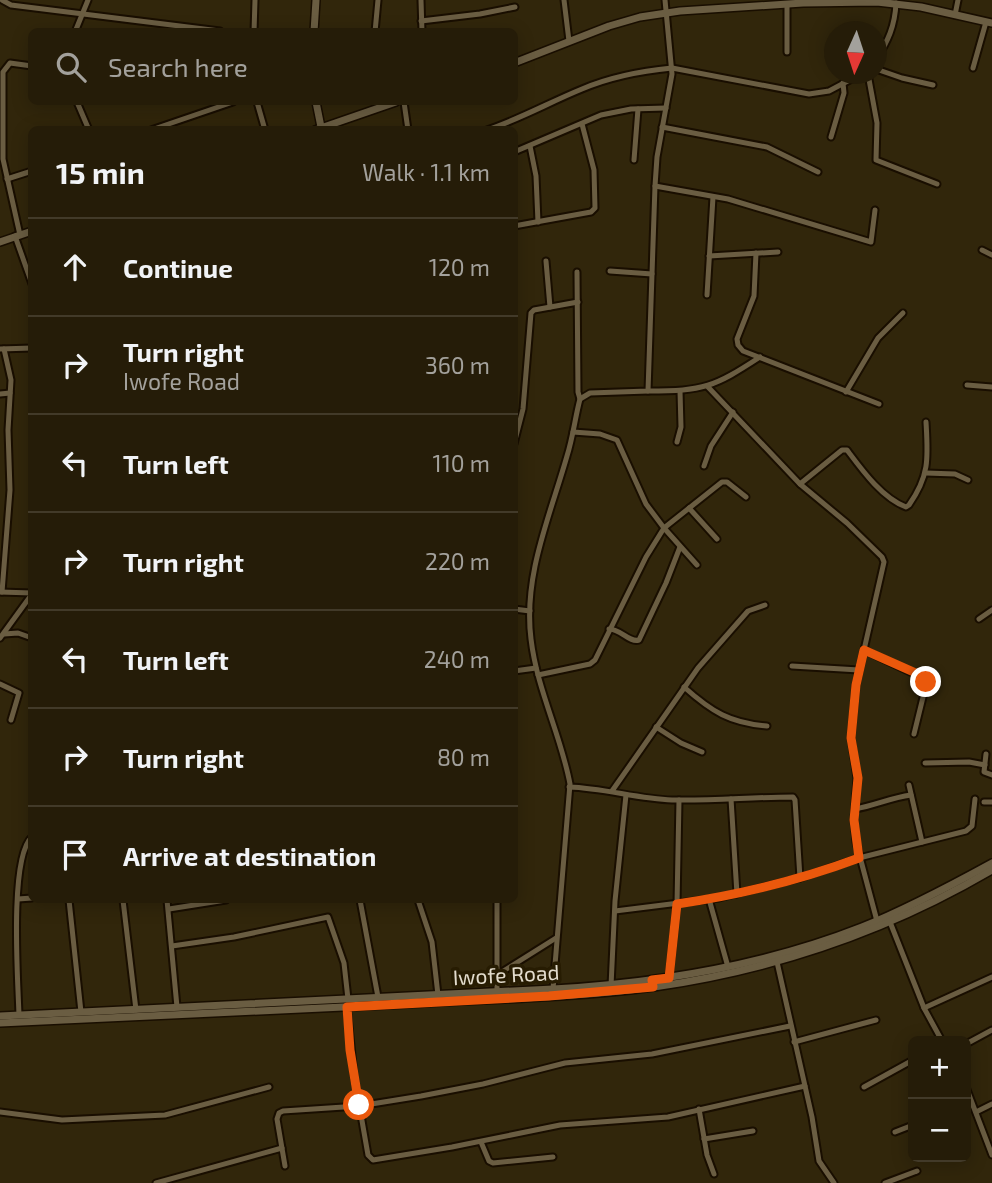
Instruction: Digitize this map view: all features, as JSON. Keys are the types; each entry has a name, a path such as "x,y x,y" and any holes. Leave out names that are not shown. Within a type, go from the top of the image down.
{"street":[{"path":"2,0 12,5 26,3 197,28"},
{"path":"76,28 88,0"},
{"path":"254,28 255,0"},
{"path":"314,28 316,0"},
{"path":"375,28 378,0"},
{"path":"421,0 422,28"},
{"path":"564,0 569,41"},
{"path":"648,391 655,186 671,68 665,0"},
{"path":"955,15 958,0"},
{"path":"518,61 609,26 665,12 843,1 900,2 989,22 973,68"},
{"path":"887,42 900,2"},
{"path":"787,4 787,52"},
{"path":"421,21 515,7"},
{"path":"28,65 10,63 3,72 3,159 18,236 28,268"},
{"path":"498,126 583,89 619,77 671,68 809,94 829,92 841,84"},
{"path":"887,72 933,85"},
{"path":"831,138 844,93 843,84"},
{"path":"870,84 877,123 876,160 937,184"},
{"path":"78,105 87,126"},
{"path":"163,126 224,105"},
{"path":"258,105 264,126"},
{"path":"316,105 319,126"},
{"path":"326,126 377,105"},
{"path":"404,105 407,126"},
{"path":"518,150 601,115 666,108"},
{"path":"634,160 638,109"},
{"path":"518,225 592,212 594,170 582,124"},
{"path":"662,127 767,147 818,172"},
{"path":"530,146 536,176 538,222"},
{"path":"7,179 28,172"},
{"path":"655,186 781,214 872,242 874,210"},
{"path":"707,295 713,197"},
{"path":"0,242 28,232"},
{"path":"982,250 992,255"},
{"path":"709,256 778,252"},
{"path":"756,253 754,296 737,339 738,345 743,351 878,404"},
{"path":"546,261 550,307"},
{"path":"610,271 652,274"},
{"path":"553,989 569,787 564,752 546,705 537,671 531,642 530,611 540,544 580,399 577,272"},
{"path":"518,428 523,409 531,313 534,310 578,302"},
{"path":"846,391 878,338 903,313"},
{"path":"28,348 2,349 9,365 10,490 1,592 28,593"},
{"path":"580,399 590,393 680,391 708,387 760,358"},
{"path":"967,385 992,387"},
{"path":"708,387 800,484 847,523 884,562 859,670 851,738 858,778 855,831 859,858 877,921"},
{"path":"677,442 681,427 680,391"},
{"path":"0,394 10,393"},
{"path":"704,466 710,446 733,412"},
{"path":"800,484 836,454 847,450 871,479 906,507 912,501 926,473 926,422"},
{"path":"0,431 8,430"},
{"path":"573,432 600,433 617,440 646,504 697,565"},
{"path":"926,473 955,474 968,480"},
{"path":"518,671 590,664 595,660 646,557 664,528 725,481 746,497"},
{"path":"689,508 717,539"},
{"path":"609,629 614,629 632,640 639,640 680,547"},
{"path":"1,636 28,599"},
{"path":"612,791 684,687 748,611 765,605"},
{"path":"518,610 530,611"},
{"path":"979,619 992,610"},
{"path":"1,636 18,633 28,637"},
{"path":"864,650 925,679 926,685 914,734"},
{"path":"792,666 859,670"},
{"path":"0,684 19,692 11,720"},
{"path":"684,687 711,711 747,724 768,726"},
{"path":"656,727 681,743 702,752"},
{"path":"986,754 984,772 992,775"},
{"path":"925,764 969,762 985,765"},
{"path":"909,785 922,842"},
{"path":"569,787 679,800 793,797 798,824 800,878"},
{"path":"611,986 626,795"},
{"path":"855,809 880,805 885,799 911,795"},
{"path":"731,799 737,894"},
{"path":"615,911 737,894 971,829 975,799"},
{"path":"669,978 677,904 679,800"},
{"path":"984,803 992,802"},
{"path":"19,1015 18,899 22,852 28,843"},
{"name":"Iwofe Road","path":"0,1023 347,1003 378,998 652,984 669,978 728,967 822,941 877,921 992,863"},
{"name":"Iwofe Road","path":"0,1016 177,1007 549,996 712,977 777,962 890,922 992,870"},
{"path":"18,899 28,898"},
{"path":"709,899 728,967"},
{"path":"69,903 81,1012"},
{"path":"123,903 136,1010"},
{"path":"168,903 177,1007"},
{"path":"169,909 207,903"},
{"path":"361,903 378,998"},
{"path":"419,903 432,942 438,995"},
{"path":"497,903 497,992"},
{"path":"172,946 234,937 328,917 344,963 350,1050 368,1155 373,1160 561,1125 644,1120 805,1086"},
{"path":"890,922 939,1036"},
{"path":"497,975 556,938"},
{"path":"777,962 819,1161 834,1183"},
{"path":"925,1008 992,976"},
{"path":"794,1042 876,1020"},
{"path":"285,1166 277,1119 283,1111 359,1105 483,1084 565,1063 652,1055 790,1026"},
{"path":"971,1041 992,1030"},
{"path":"864,1087 908,1063"},
{"path":"0,1112 62,1120 165,1115 268,1087"},
{"path":"971,1099 992,1155"},
{"path":"976,1112 992,1104"},
{"path":"699,1109 714,1174"},
{"path":"895,1132 908,1127"},
{"path":"704,1139 753,1131"},
{"path":"481,1142 489,1161 493,1163 554,1157"},
{"path":"156,1183 282,1148"},
{"path":"885,1183 917,1171"}],"route":[{"path":"359,1105 350,1050 347,1007 549,996 653,987 652,980 669,978 677,904 762,888 859,858 854,820 858,778 851,738 856,685 864,650 918,674 926,682"}]}
